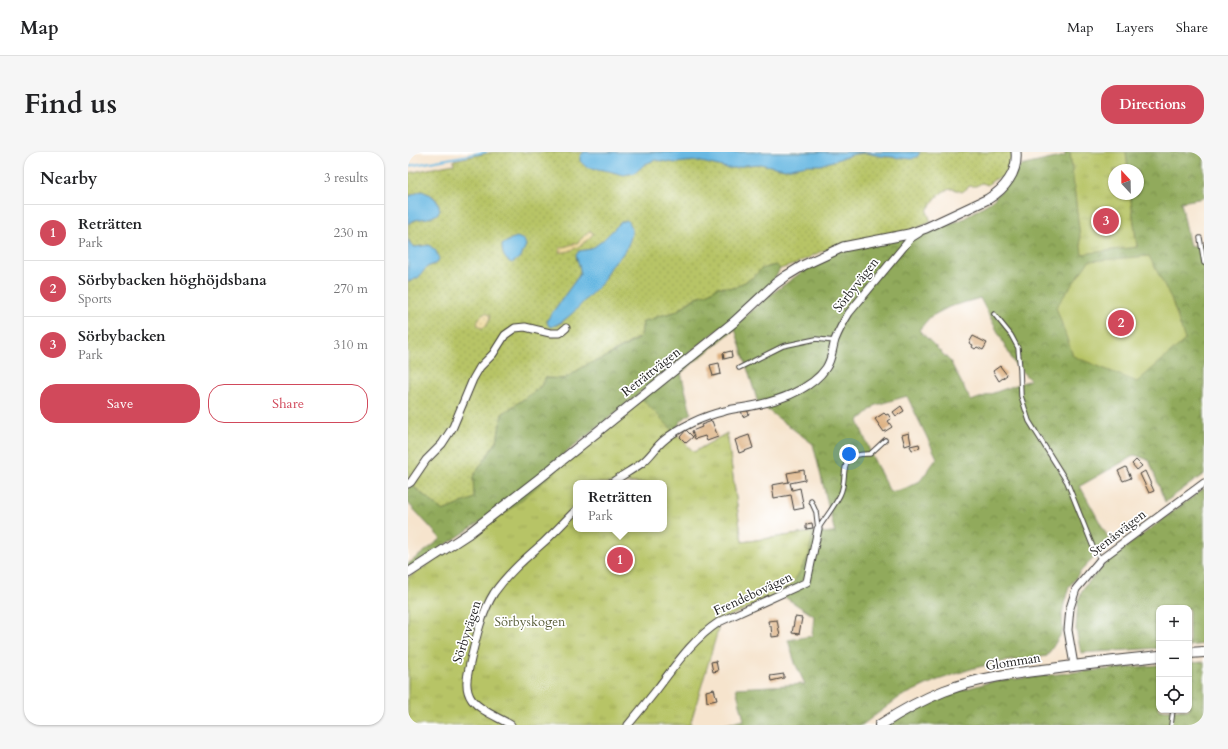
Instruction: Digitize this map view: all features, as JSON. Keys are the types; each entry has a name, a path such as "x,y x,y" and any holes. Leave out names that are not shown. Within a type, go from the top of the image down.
{"main road":[{"path":"1192,653 1204,652"},
{"name":"Glomman","path":"880,725 924,699 945,690 971,682 1016,673 1156,656"}],"street":[{"name":"Sörbyvägen","path":"616,480 643,462 664,440 684,428 700,420 725,411 769,402 790,394 813,381 826,369 833,354 835,341 843,323 857,303 911,238 926,228 998,193 1011,177 1015,165 1016,152"},
{"name":"Reträttvägen","path":"408,572 468,534 734,322 775,284 786,276 804,265 843,247 896,238 926,228"},
{"path":"408,484 426,460 442,444 453,427 476,373 493,354 505,335 514,328 525,327 550,333 560,333 566,328"},
{"name":"Stenåsvägen","path":"1074,665 1068,630 1070,608 1076,589 1101,559 1204,483"},
{"name":"Sörbyvägen","path":"511,725 480,709 471,699 466,679 479,631 486,608 494,593 512,572 573,513"},
{"name":"Frendebovägen","path":"628,725 694,641 708,629 719,622 807,582 818,529"}],"lane":[{"path":"1200,238 1204,263"},
{"path":"994,314 1011,335 1018,348 1021,396 1029,422 1067,482 1095,552 1101,559"},
{"path":"739,368 783,346 816,339 835,341"},
{"path":"818,529 841,494 845,465 849,458 858,454 870,454 885,440"},
{"path":"811,501 816,512 818,529"},
{"path":"1172,725 1173,713"}],"green space":[{"path":"493,152 1012,152 1012,165 1006,178 996,179 988,185 982,183 976,186 970,186 962,192 952,189 944,191 934,200 927,211 931,222 910,231 843,244 822,251 796,264 780,269 776,265 761,269 754,277 735,288 718,287 707,294 696,297 675,312 643,321 641,336 602,359 588,364 564,379 545,378 541,386 502,414 497,441 473,477 475,498 443,511 408,482 408,282 418,278 427,267 437,263 429,245 412,246 408,239 408,224 415,220 436,215 439,206 435,198 427,193 416,193 408,197 408,173 454,164 454,160","holes":["618,225 632,233 625,250 608,269 605,277 561,323 551,327 547,320 580,274 580,264 576,259 579,251 591,249 596,246"]},
{"name":"Sörbyskogen","path":"1065,152 1070,152 1082,253 1137,247 1131,200 1144,200 1144,164 1127,164 1126,152 1204,152 1204,198 1181,202 1190,247 1204,243 1204,474 1165,502 1149,460 1135,455 1080,486 1110,541 1081,571 1069,587 1062,614 1063,631 1047,656 1001,662 974,668 935,681 900,697 862,725 722,725 744,720 736,688 805,684 795,663 788,640 812,636 814,616 780,594 408,725 408,580 738,323 770,295 821,258 844,249 934,230 963,219 993,200 1020,166 1065,156","holes":["980,298 1014,363 1030,380 971,401 950,361 919,330 930,317 949,307","735,329 758,403 813,444 835,533 813,532 742,542 727,433 694,452 674,432 681,421 691,413 681,373","907,396 937,458 920,481 904,489 890,492 871,454 858,421 876,405"]},
{"path":"1070,152 1126,152 1127,164 1108,164 1108,200 1131,200 1137,247 1082,254"},
{"path":"1149,256 1171,298 1185,340 1137,382 1073,356 1056,307 1089,261"},
{"path":"776,265 780,269 772,281 740,312 480,522 408,570 408,564 441,539 408,503 408,485 410,484 443,511 474,498 473,477 497,441 502,414 541,386 545,378 564,379 588,364 602,359 636,340 641,336 643,321 675,312 697,297 707,294 718,287 735,288 754,277 761,269"},
{"path":"642,399 694,452 727,433 742,542 813,532 809,555 790,589 717,622 718,630 690,725 408,725 408,577 508,511"},
{"path":"1204,488 1204,644 1192,646 1192,605 1156,605 1156,648 1081,653 1076,630 1078,600 1084,587 1108,561"},
{"path":"1204,662 1204,725 888,725 913,710 945,695 990,682 1076,672 1156,665 1156,713 1192,713 1192,663"}],"sand":[{"path":"589,231 593,234 582,244 573,250 559,252 560,248 577,243"},
{"path":"486,313 490,316 489,320 486,325 481,328 478,326 478,320"}],"water":[{"path":"584,152 920,152 918,156 912,159 880,156 867,153 855,154 820,165 808,165 785,169 760,164 727,168 697,161 675,163 655,160 645,164 635,173 623,175 586,167 580,161 580,156"},
{"path":"421,191 436,200 440,211 432,217 412,221 408,224 408,197"},
{"path":"627,220 631,228 631,238 621,256 610,267 602,283 563,321 551,327 548,325 547,320 580,274 576,255 579,251 591,249 602,241 621,222"},
{"path":"517,237 524,240 526,245 521,257 512,263 504,256 502,245"},
{"path":"408,239 412,246 415,247 429,245 436,251 439,259 437,263 427,267 418,278 408,282"}],"building":[{"path":"973,336 987,343 983,350 977,347 975,349 972,347 973,345 969,343"},
{"path":"731,351 732,357 724,359 723,353"},
{"path":"719,363 721,374 713,376 710,365"},
{"path":"1000,366 1007,375 999,381 993,371"},
{"path":"901,406 904,411 896,416 893,412"},
{"path":"746,408 749,414 743,417 741,410"},
{"path":"884,413 886,415 888,414 891,419 888,421 892,427 884,432 875,419"},
{"path":"712,421 718,437 707,441 705,436 695,439 692,431 702,427 701,425"},
{"path":"686,430 693,437 686,443 680,437"},
{"path":"909,433 911,444 905,446 902,435"},
{"path":"749,435 753,448 739,453 735,440"},
{"path":"919,444 920,448 912,450 910,446"},
{"path":"1136,460 1142,466 1137,470 1132,464"},
{"path":"1126,467 1131,478 1123,481 1118,471"},
{"path":"804,470 805,480 790,483 792,490 800,488 804,508 794,510 791,495 774,498 772,485 789,482 787,473"},
{"path":"1145,471 1154,491 1149,493 1140,474"},
{"path":"812,523 813,528 806,529 806,524"},
{"path":"795,617 802,618 799,634 792,633"},
{"path":"777,620 780,636 772,637 771,626 769,626 768,621"},
{"path":"716,661 718,671 713,672 711,662"},
{"path":"784,674 784,678 771,681 770,676"},
{"path":"714,689 717,700 707,702 706,691"}],"waterway":[{"path":"408,166 486,152"}],"place":[{"name":"Sörbybacken","path":"1106,221"},
{"name":"Sörbybacken höghöjdsbana","path":"1121,323"},
{"name":"Reträtten","path":"620,560"}]}
